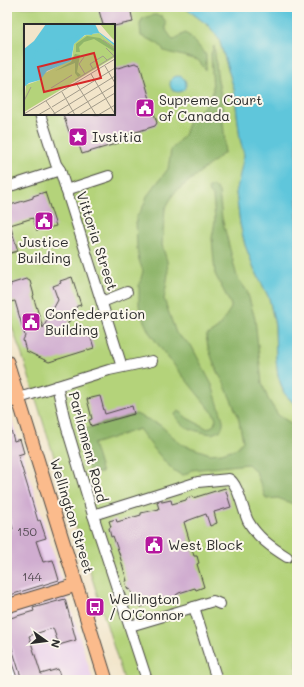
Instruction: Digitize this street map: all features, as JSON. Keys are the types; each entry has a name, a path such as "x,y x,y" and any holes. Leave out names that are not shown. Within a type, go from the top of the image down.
{"main road":[{"name":"Wellington Street","path":"7,362 13,400 76,585 106,680"},
{"path":"7,606 76,585"}],"street":[{"name":"Vittoria Street","path":"40,115 56,164 60,170 122,367"},
{"path":"7,187 60,170"},
{"path":"66,190 109,176"},
{"path":"102,302 127,292"},
{"name":"Parliament Road","path":"13,400 122,367 152,361"},
{"name":"Parliament Road","path":"57,386 66,425 93,515 147,680"},
{"name":"Parliament Road","path":"93,515 198,482 229,479 234,483 244,513 254,529 266,544 287,557"},
{"path":"130,626 213,601 220,604"},
{"path":"194,607 217,680"},
{"path":"7,666 12,680"}],"shaded area":[{"path":"9,411 93,680 7,680 7,412"}],"green space":[{"path":"7,7 184,7 209,26 219,39 234,89 240,139 245,155 236,193 240,224 245,245 254,268 269,298 275,325 278,376 284,393 297,407 297,680 124,680 24,361 7,313"},
{"path":"154,15 162,16 166,23 166,30 173,40 185,33 191,37 206,55 206,70 198,60 164,51 157,43 141,36 140,24 143,18"},
{"path":"214,46 222,106 225,142 224,153 174,193 165,209 162,245 167,261 168,274 164,299 176,333 191,345 212,385 223,420 221,430 212,434 195,431 185,427 177,419 175,414 178,411 187,418 208,429 214,425 216,419 213,413 149,332 142,317 139,305 139,286 143,271 137,248 136,218 144,205 147,196 168,169 171,150 184,135 191,115 198,113 209,101 213,92 211,54"},
{"path":"212,186 219,192 222,218 237,277 247,291 255,319 262,383 268,399 278,415 297,427 297,500 293,504 278,498 266,499 256,472 248,464 191,470 184,475 178,473 166,463 139,429 93,444 102,473 90,473 78,431 136,414 160,425 181,444 210,454 222,453 237,448 243,441 238,416 223,381 217,372 208,347 206,336 218,328 231,308 231,305 215,274 212,238 215,221 213,196 208,189"}],"water":[{"path":"184,7 297,7 297,407 284,393 278,376 275,325 269,298 254,268 245,245 240,224 236,193 244,155 240,139 234,89 219,39 209,26"},
{"path":"178,76 184,78 186,84 184,90 178,92 172,90 170,84 172,78"}],"building":[{"path":"98,7 130,7 133,22 115,26 115,24 103,24"},
{"name":"Supreme Court of Canada","path":"135,63 140,65 157,123 155,126 117,138 119,143 82,154 75,133 70,135 63,115 115,115 115,69"},
{"name":"Justice Building","path":"45,192 56,226 37,231 33,218 10,225 18,251 7,254 7,206 33,198 33,196"},
{"name":"Confederation Building","path":"72,277 81,305 77,306 61,337 88,328 94,348 49,362 26,351 23,340 25,336 15,301 11,302 7,288 11,286 10,284 26,279 30,281 43,328 58,300 53,286 61,283 60,281"},
{"path":"100,396 105,414 132,406 134,414 91,426 89,420 92,419 87,399"},
{"path":"7,423 9,423 14,441 20,439 24,453 18,455 38,521 40,520 46,538 36,541 43,562 53,560 59,580 7,596 7,530 13,529 7,507"},
{"name":"West Block","path":"225,488 231,507 214,512 217,523 210,526 206,514 184,522 194,556 197,556 199,563 197,564 204,587 179,593 176,595 177,601 169,603 167,597 149,602 149,604 141,607 137,594 133,596 130,589 128,590 119,553 113,536 111,537 109,528 111,527 109,521 116,519 117,522 141,515 141,513 159,509 157,502 159,501 162,502 171,500 172,504 186,500 192,496 193,498"},
{"path":"65,599 76,640 59,645 53,628 29,636 41,674 58,669 61,680 22,680 7,632 7,619 34,611 33,608"}],"place":[{"name":"Supreme Court of Canada","path":"145,108"},
{"name":"Ivstitia","path":"78,137"},
{"name":"Justice Building","path":"44,221"},
{"name":"Confederation Building","path":"31,322"},
{"name":"West Block","path":"154,545"},
{"name":"Wellington / O'Connor","path":"95,607"}]}
